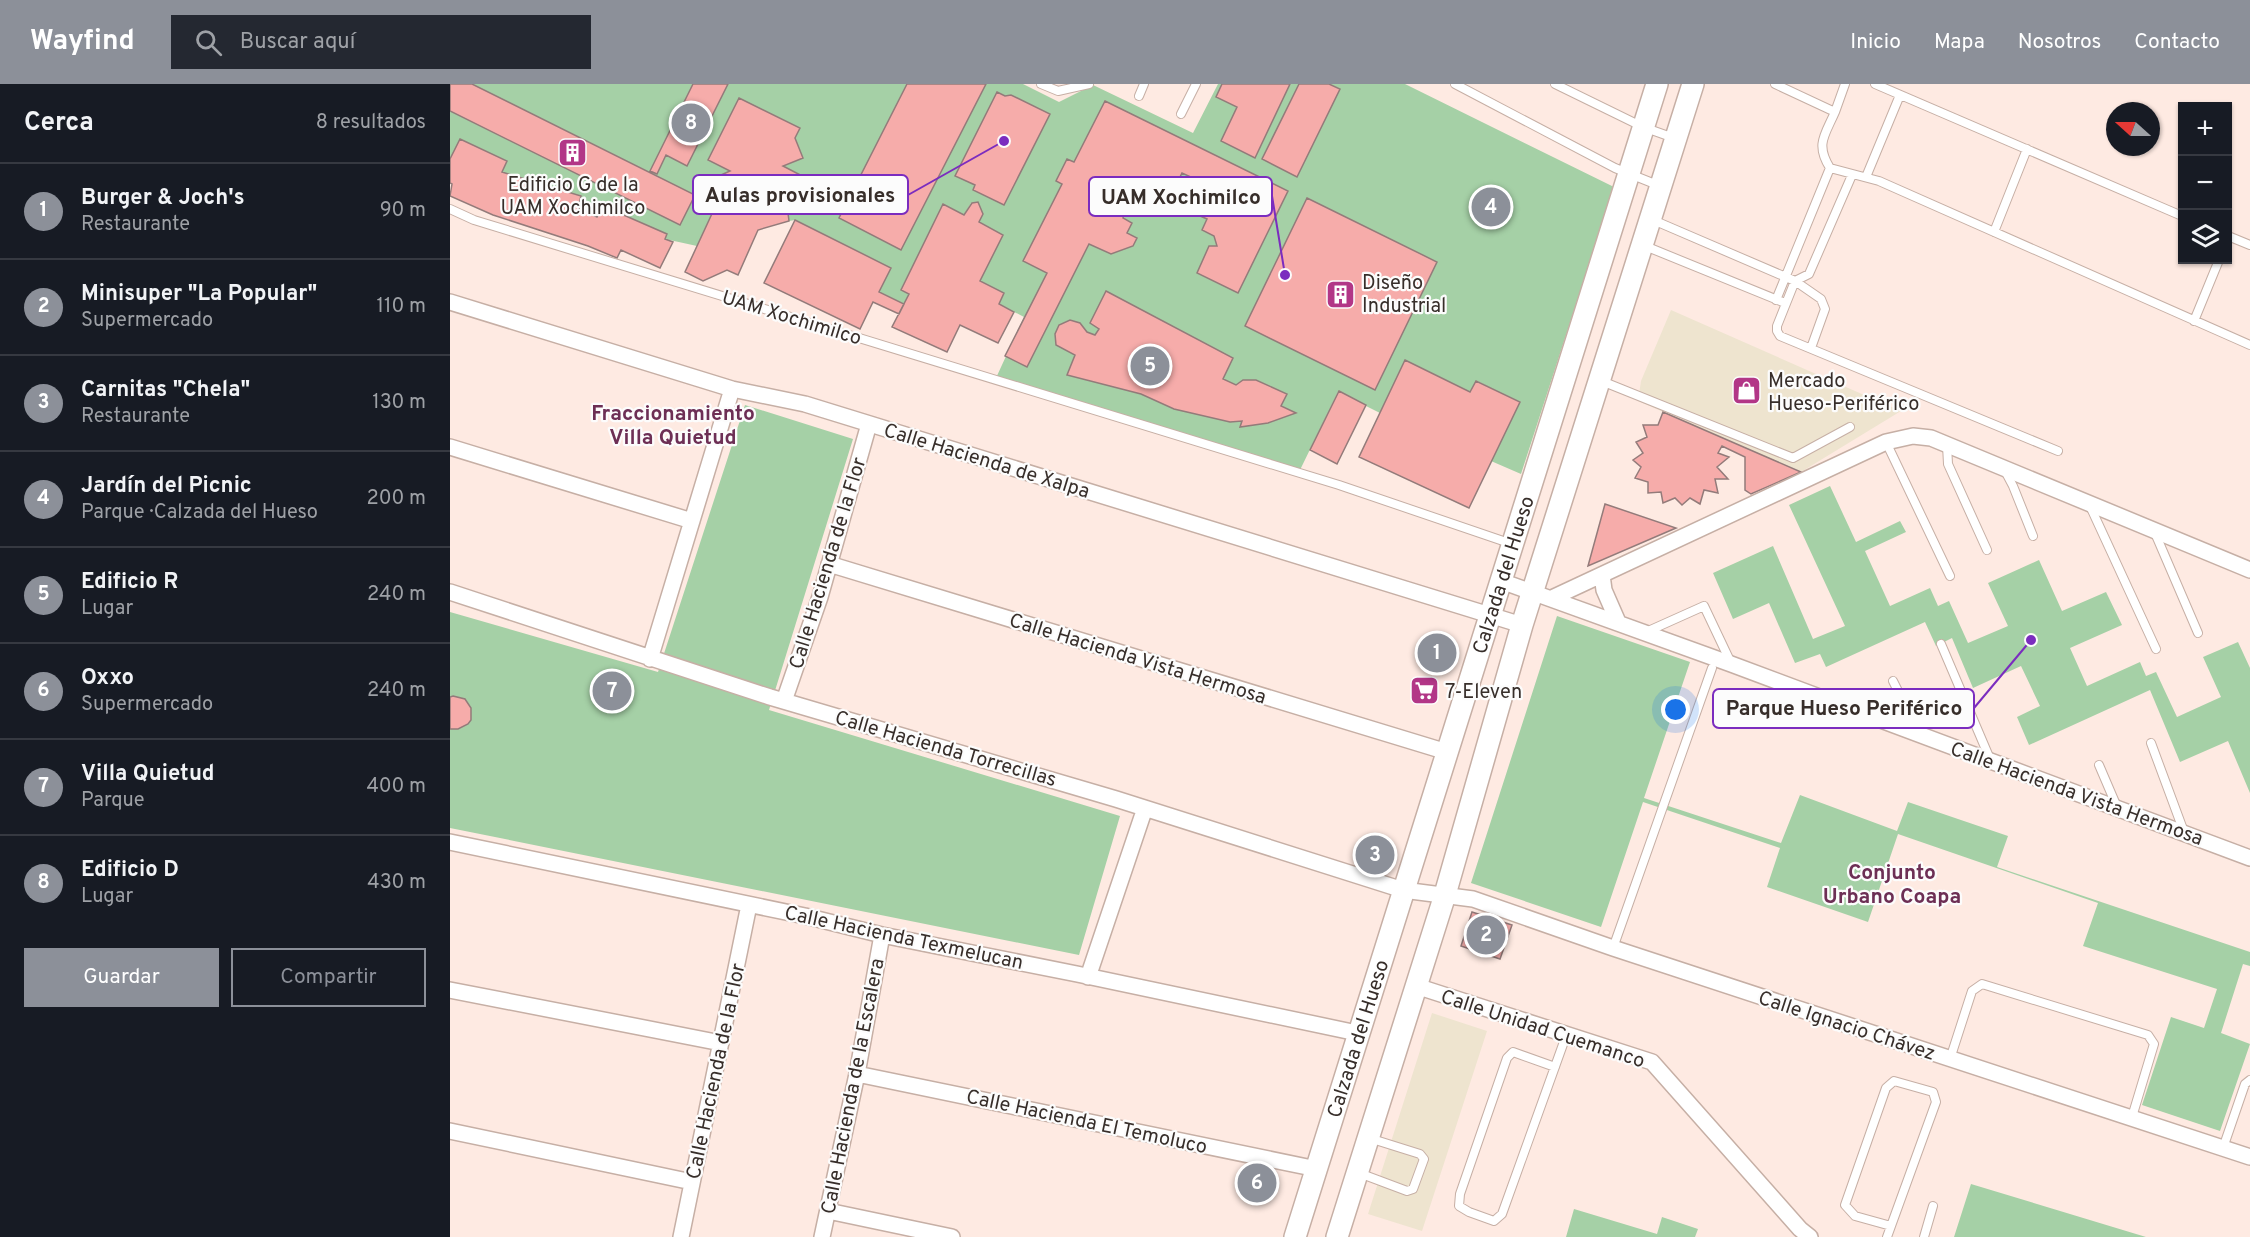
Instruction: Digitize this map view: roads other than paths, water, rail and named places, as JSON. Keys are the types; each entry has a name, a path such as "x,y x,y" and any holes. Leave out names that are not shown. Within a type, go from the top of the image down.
{"main road":[{"name":"Calzada del Hueso","path":"1338,1237 1444,896 1522,625 1542,595 1598,380 1693,84"},
{"name":"Calzada del Hueso","path":"1295,1237 1643,127 1653,87"}],"street":[{"name":"Calle Hacienda de Xalpa","path":"450,302 732,388 805,404 1522,625"},
{"path":"650,659 732,388"},
{"name":"Calle Hacienda de la Flor","path":"784,701 820,597 869,424"},
{"path":"1542,595 1602,575 1886,442 1921,436 2250,570"},
{"path":"450,447 692,521"},
{"name":"Calle Hacienda Vista Hermosa","path":"829,564 1448,752"},
{"path":"1602,575 1604,590 1618,622"},
{"name":"Calle Hacienda Vista Hermosa","path":"1501,581 1618,622 2250,858"},
{"name":"Calle Hacienda Torrecillas","path":"450,592 784,701 1144,807 1403,890 1444,896"},
{"path":"1088,977 1144,807"},
{"name":"Calle Hacienda Texmelucan","path":"450,842 805,916 882,935 1358,1033"},
{"name":"Calle Ignacio Chávez","path":"1444,896 1473,899 1613,948 2250,1157"},
{"name":"Calle Hacienda de la Flor","path":"681,1237 749,905"},
{"name":"Calle Hacienda de la Escalera","path":"822,1237 857,1074 882,935"},
{"name":"Calle Unidad Cuemanco","path":"1416,986 1652,1062 1800,1229 1810,1237"},
{"path":"450,990 721,1043"},
{"name":"Calle Hacienda El Temoluco","path":"857,1074 1317,1169"},
{"path":"450,1131 692,1182"},
{"path":"828,1211 952,1237"}],"lane":[{"path":"1041,84 1058,91 1089,84"},
{"path":"1139,96 1144,84"},
{"path":"1181,114 1196,84"},
{"path":"1455,84 1628,174 1660,186"},
{"path":"1555,84 1643,127 1676,138"},
{"path":"1775,84 1835,112"},
{"path":"1845,84 1821,145 1824,158 1830,168 1866,177 2250,345"},
{"path":"1875,84 2178,214"},
{"path":"1866,177 1900,95"},
{"path":"1994,232 2027,149"},
{"path":"1776,300 1830,168"},
{"path":"1852,175 1809,274 1795,281 1785,303 1777,332 1780,336 2058,451"},
{"name":"UAM Xochimilco","path":"450,208 474,220 1339,485 1512,544"},
{"path":"1649,219 1795,281 1821,299 1825,309 1811,348"},
{"path":"2232,238 2250,245"},
{"path":"1641,245 1785,303"},
{"path":"2194,321 2217,264"},
{"path":"1598,380 1793,458 1850,427"},
{"path":"1886,442 1950,576"},
{"path":"1947,445 1948,464 1987,550"},
{"path":"2003,468 2013,486 2033,536"},
{"path":"2088,503 2156,649"},
{"path":"2154,530 2198,633"},
{"path":"1645,632 1704,606 1731,664"},
{"path":"1941,644 1990,761"},
{"path":"1613,948 1712,668"},
{"path":"1893,681 1920,735"},
{"path":"2151,743 2185,834"},
{"path":"2099,765 2118,808"},
{"path":"1950,1059 1972,991 1982,984 2148,1035 2154,1044 2132,1117"},
{"path":"1555,1066 1513,1052 1507,1058 1460,1194 1459,1206 1494,1221 1502,1214 1555,1066 1566,1035"},
{"path":"2223,1148 2245,1084 2250,1080"},
{"path":"1887,1237 1891,1226 1936,1102 1933,1092 1894,1081 1886,1088 1845,1205 1855,1216 1891,1226"},
{"path":"1358,1173 1407,1191 1413,1190 1425,1159 1420,1154 1369,1138"},
{"path":"1924,1237 1934,1206"}],"place":[{"name":"Edificio D","path":"691,123"},
{"name":"Aulas provisionales","path":"1004,141"},
{"name":"Edificio G de la UAM Xochimilco","path":"573,153"},
{"name":"Jardín del Picnic","path":"1491,207"},
{"name":"UAM Xochimilco","path":"1285,275"},
{"name":"Diseño Industrial","path":"1341,294"},
{"name":"Edificio R","path":"1150,366"},
{"name":"Mercado Hueso-Periférico","path":"1747,391"},
{"name":"Parque Hueso Periférico","path":"2031,640"},
{"name":"Burger & Joch's","path":"1437,653"},
{"name":"Villa Quietud","path":"612,691"},
{"name":"7-Eleven","path":"1424,691"},
{"name":"Carnitas \"Chela\"","path":"1375,855"},
{"name":"Minisuper \"La Popular\"","path":"1486,935"},
{"name":"Oxxo","path":"1257,1183"}],"district":[{"name":"Fraccionamiento Villa Quietud","path":"673,425"},
{"name":"Conjunto Urbano Coapa","path":"1892,884"}]}
